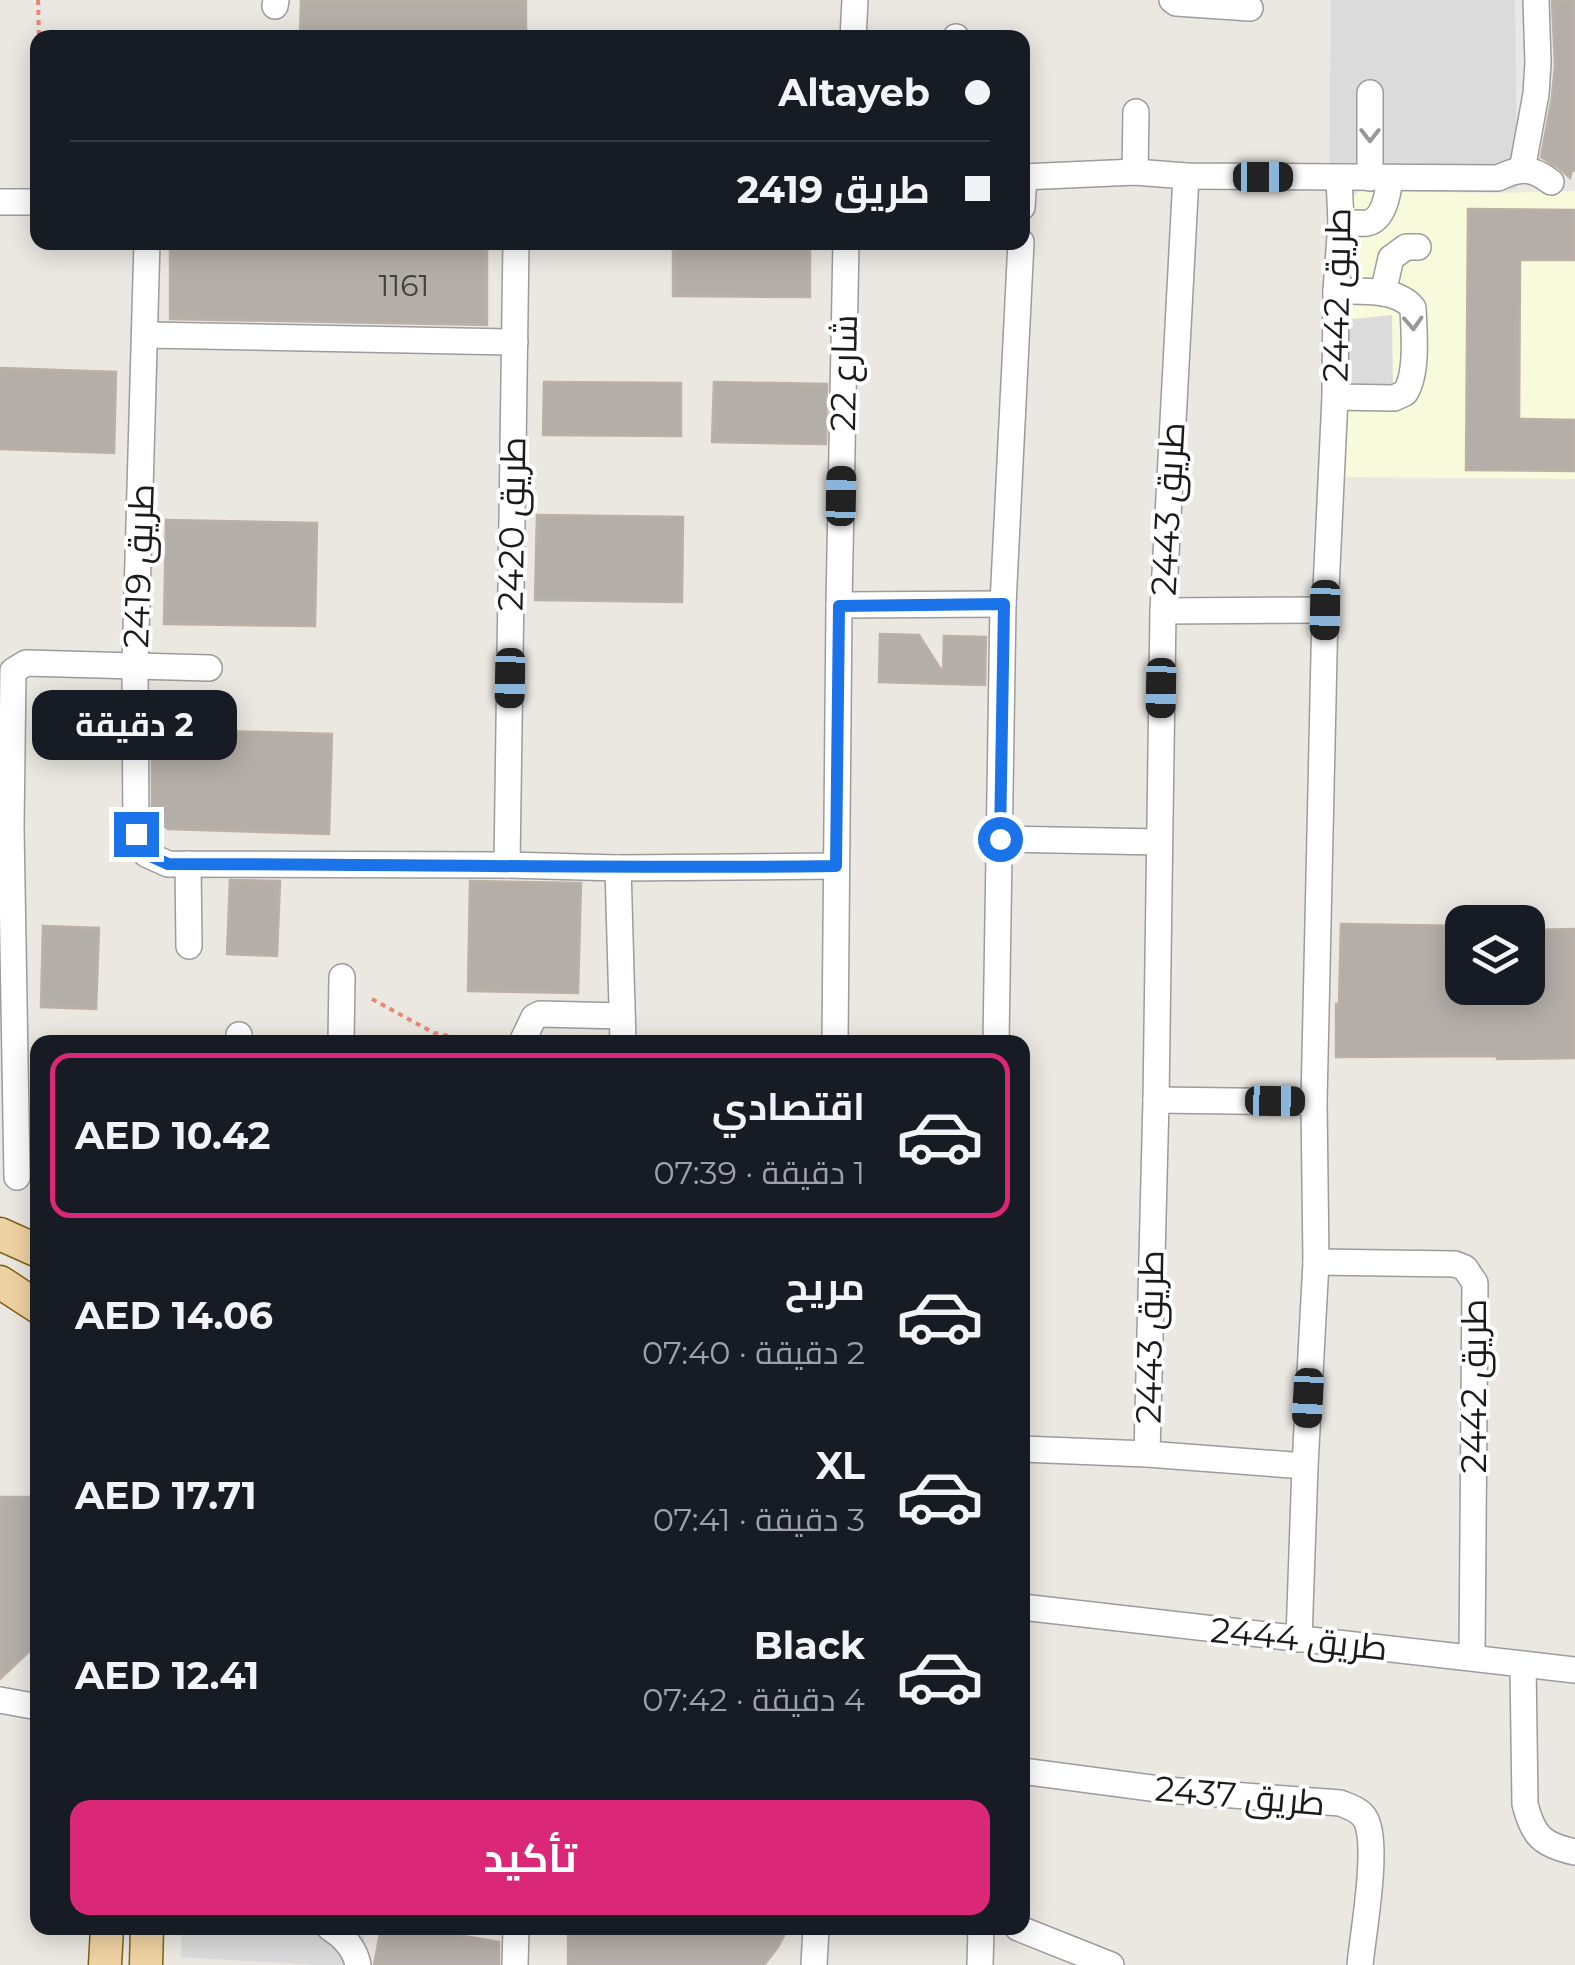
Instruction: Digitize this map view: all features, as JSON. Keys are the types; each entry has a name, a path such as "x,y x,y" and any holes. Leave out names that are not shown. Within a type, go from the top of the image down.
{"main road":[{"path":"106,1965 107,1935"}],"street":[{"path":"853,30 855,0"},
{"path":"1172,0 1176,4 1250,8"},
{"path":"1510,174 1536,94 1536,0"},
{"path":"1341,223 1370,223 1376,219 1388,191 1380,178 1370,93"},
{"path":"1136,112 1136,172"},
{"name":"طريق 2442","path":"1030,177 1136,172 1339,178 1341,223 1325,610 1314,1102 1316,1262 1299,1640"},
{"path":"1339,178 1539,172 1563,182"},
{"name":"طريق 2443","path":"1147,1454 1162,610 1186,176"},
{"path":"0,202 30,202"},
{"path":"1382,293 1391,258 1406,247 1418,247"},
{"name":"طريق 2419","path":"147,250 136,666 136,834 146,854 168,864 560,870 836,866"},
{"name":"طريق 2420","path":"494,868 516,250"},
{"name":"شارع 22","path":"835,1035 846,250"},
{"path":"996,1035 1004,604 1021,250"},
{"path":"1335,397 1394,398 1405,393 1410,387 1414,337 1413,308 1406,300 1382,293 1336,291"},
{"path":"146,335 515,342"},
{"path":"839,606 1004,604"},
{"path":"1162,610 1325,610"},
{"path":"18,1176 12,676 16,667 26,663 209,668"},
{"path":"1000,839 1159,842"},
{"path":"188,864 189,946"},
{"path":"618,868 623,1035"},
{"path":"341,1035 342,977"},
{"path":"525,1035 534,1016 540,1014 622,1016"},
{"path":"1156,1100 1314,1102"},
{"name":"طريق 2442","path":"1316,1262 1455,1264 1465,1268 1475,1283 1472,1657"},
{"name":"طريق 2443","path":"1030,1448 1305,1466"},
{"name":"طريق 2444","path":"1030,1608 1575,1670"},
{"path":"1523,1665 1525,1804 1530,1822 1542,1840 1575,1852"},
{"path":"0,1698 30,1692"},
{"path":"0,1698 30,1704"},
{"name":"طريق 2437","path":"1030,1772 1166,1790 1340,1803 1356,1810 1365,1818 1370,1837 1360,1965"},
{"path":"1030,1933 1111,1965"},
{"path":"339,1935 356,1954 358,1965"},
{"path":"515,1965 516,1935"},
{"path":"980,1965 981,1935"}],"path":[{"path":"38,0 40,30"},
{"path":"372,998 434,1033 445,1035"}],"shaded area":[{"path":"1331,0 1515,0 1517,189 1329,183"},
{"path":"1360,191 1575,191 1575,479 1338,477 1345,204"},
{"path":"1392,315 1393,391 1341,393 1343,320"},
{"path":"181,1935 364,1935 365,1965 181,1957"}],"building":[{"path":"301,0 526,0 526,30 300,30"},
{"path":"1552,0 1575,0 1575,171 1572,170 1570,178 1541,157 1555,65"},
{"path":"1468,209 1575,210 1575,260 1520,260 1519,419 1575,420 1575,471 1466,470"},
{"path":"170,250 487,250 487,325 170,319"},
{"path":"673,250 810,250 810,297 673,296"},
{"path":"0,368 116,372 114,453 0,449"},
{"path":"544,382 681,383 681,436 543,435"},
{"path":"714,382 827,384 826,444 712,442"},
{"path":"537,515 683,517 682,602 535,600"},
{"path":"166,520 317,523 315,626 164,624"},
{"path":"880,634 919,635 943,673 944,636 986,637 985,685 879,682"},
{"path":"36,699 113,701 112,737 35,736"},
{"path":"152,729 332,734 329,834 168,829 152,816"},
{"path":"230,880 280,881 277,956 227,954"},
{"path":"470,881 581,883 578,993 468,991"},
{"path":"1341,924 1445,926 1445,1005 1471,1006 1545,1005 1545,930 1575,929 1575,1058 1336,1057"},
{"path":"43,926 99,928 96,1009 41,1007"},
{"path":"0,1497 30,1497 30,1651 0,1679"},
{"path":"380,1935 458,1935 499,1942 499,1965 374,1965"},
{"path":"568,1935 784,1935 764,1965 568,1965"}],"route":[{"path":"136,834 146,854 168,864 836,866 839,606 1004,604 1000,839"}]}
